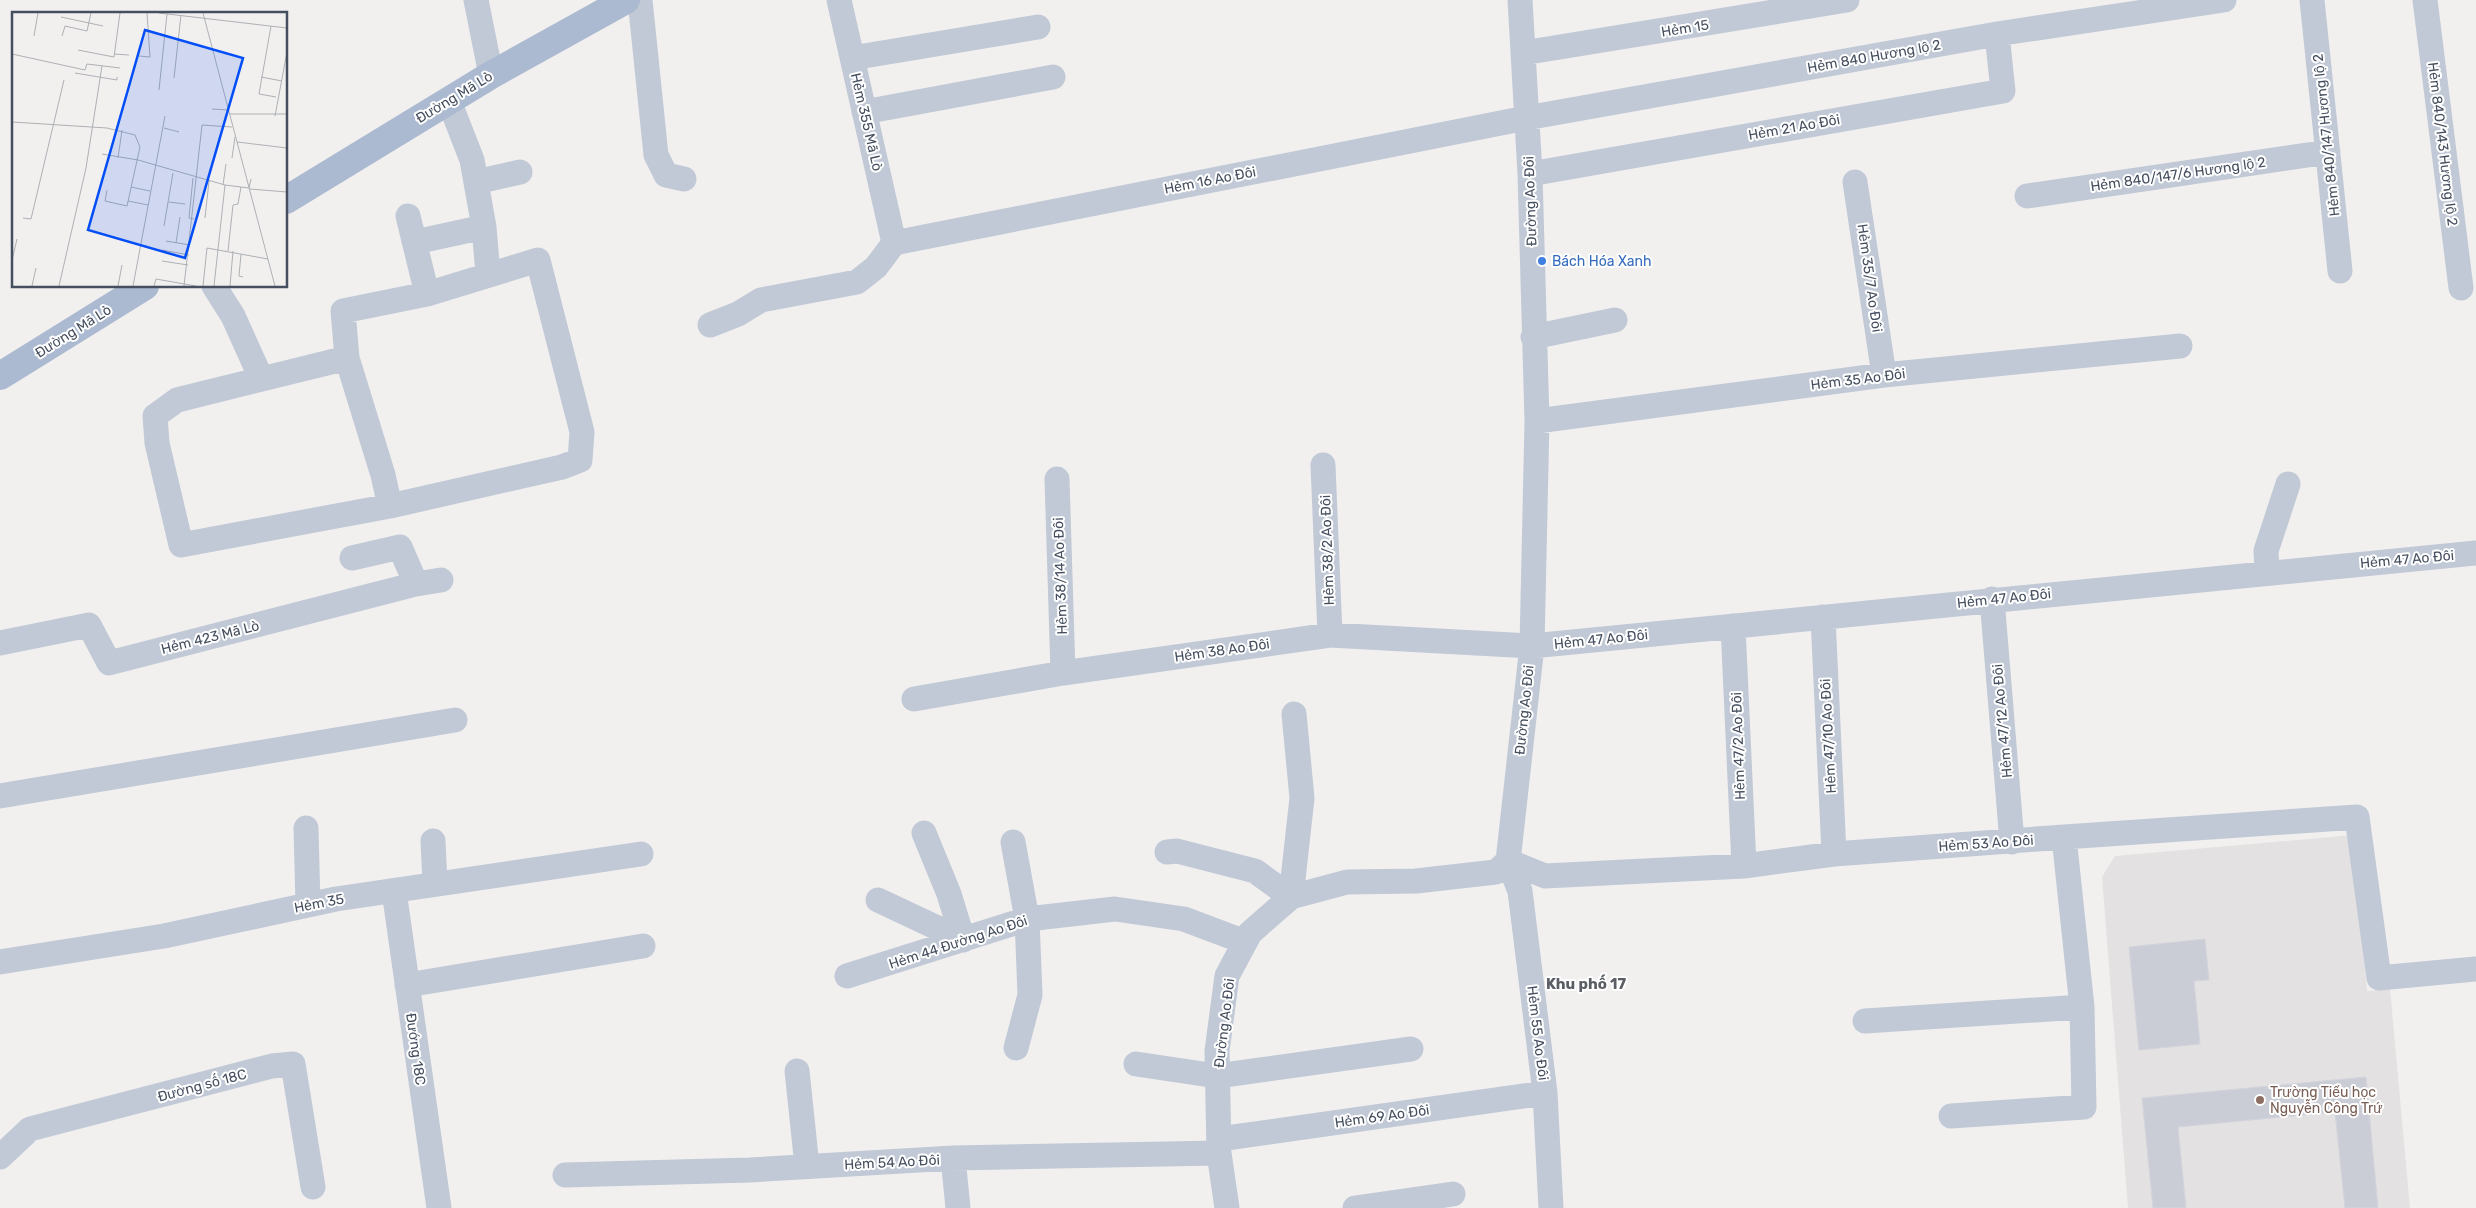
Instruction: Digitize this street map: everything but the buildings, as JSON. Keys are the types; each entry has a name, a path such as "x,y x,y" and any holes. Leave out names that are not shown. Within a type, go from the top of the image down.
{"main road":[{"name":"Đường Mã Lò","path":"288,199 491,74 626,0"},
{"name":"Đường Mã Lò","path":"0,376 129,291"}],"street":[{"path":"476,0 491,74"},
{"path":"640,0 656,155 666,175 684,179"},
{"name":"Hẻm 355 Mã Lò","path":"840,0 894,243"},
{"name":"Đường Ao Đôi","path":"1227,1208 1219,1146 1217,1051 1227,976 1250,933 1291,897 1347,882 1416,881 1496,872 1508,861 1532,646 1537,421 1533,337 1530,174 1520,0"},
{"name":"Hẻm 15","path":"1523,53 1847,0"},
{"name":"Hẻm 840 Hương lộ 2","path":"1526,118 1997,34 2224,0"},
{"name":"Hẻm 840/147 Hương lộ 2","path":"2312,0 2340,271"},
{"name":"Hẻm 840/143 Hương lộ 2","path":"2425,0 2461,288"},
{"path":"852,58 1038,27"},
{"name":"Hẻm 21 Ao Đôi","path":"1530,174 2003,91 1997,34"},
{"path":"864,112 1053,77"},
{"path":"449,100 472,160 484,227 488,274"},
{"name":"Hẻm 16 Ao Đôi","path":"894,243 1526,118"},
{"name":"Hẻm 840/147/6 Hương lộ 2","path":"2027,196 2328,152"},
{"path":"476,182 520,172"},
{"name":"Hẻm 35/7 Ao Đôi","path":"1855,182 1884,375"},
{"path":"408,216 427,294"},
{"path":"415,242 484,227"},
{"path":"710,325 738,314 761,300 857,282 876,267 894,243"},
{"path":"347,358 178,400 155,416 157,442 181,545 390,506 562,467 580,460 582,432 538,260 427,294 343,311 347,358 383,474 390,506"},
{"path":"215,288 233,316 261,378"},
{"path":"1533,337 1614,320"},
{"name":"Hẻm 35 Ao Đôi","path":"1537,421 1884,375 2180,346"},
{"name":"Hẻm 38/2 Ao Đôi","path":"1323,465 1330,635"},
{"name":"Hẻm 38/14 Ao Đôi","path":"1057,479 1063,673"},
{"path":"2267,573 2266,551 2288,484"},
{"path":"352,558 400,547 416,584"},
{"name":"Hẻm 47 Ao Đôi","path":"1532,646 1992,599 2476,553"},
{"name":"Hẻm 423 Mã Lò","path":"0,643 89,625 109,663 416,584 441,580"},
{"name":"Hẻm 47/12 Ao Đôi","path":"1992,599 2012,842"},
{"name":"Hẻm 47/10 Ao Đôi","path":"1823,617 1834,854"},
{"name":"Hẻm 47/2 Ao Đôi","path":"1733,626 1744,866"},
{"name":"Hẻm 38 Ao Đôi","path":"914,698 1063,673 1330,635 1532,646"},
{"path":"1166,852 1177,851 1255,871 1291,897 1302,798 1294,714"},
{"path":"0,796 455,720"},
{"name":"Hẻm 53 Ao Đôi","path":"1508,861 1545,876 1744,866 1834,854 2357,817 2379,978 2476,969"},
{"path":"306,828 308,905"},
{"path":"924,833 949,894 963,940"},
{"path":"1951,1116 2084,1107 2082,1007 2064,837"},
{"path":"433,841 435,884"},
{"path":"1013,842 1027,920 1030,995 1016,1048"},
{"name":"Hẻm 35","path":"0,962 164,936 308,905 394,890 641,854"},
{"name":"Hẻm 55 Ao Đôi","path":"1508,861 1520,891 1545,1093 1551,1208"},
{"name":"Đướng 18C","path":"394,890 439,1208"},
{"path":"878,900 963,940"},
{"name":"Hẻm 44 Đường Ao Đôi","path":"847,976 1027,920 1115,909 1184,919 1245,942"},
{"path":"407,985 644,946"},
{"path":"1865,1021 2082,1007"},
{"path":"1136,1064 1217,1076 1410,1049"},
{"name":"Đường số 18C","path":"0,1156 30,1129 272,1066 293,1064 313,1187"},
{"path":"797,1071 807,1166"},
{"name":"Hẻm 69 Ao Đôi","path":"1219,1146 1545,1093"},
{"name":"Hẻm 54 Ao Đôi","path":"565,1175 750,1170 952,1158 1219,1146"},
{"path":"952,1158 958,1208"},
{"path":"1355,1208 1453,1194"}],"shaded area":[{"name":"Trường Tiểu học Nguyễn Công Trứ","path":"2353,835 2367,991 2390,989 2410,1208 2128,1208 2102,877 2115,856"}],"place":[{"name":"Bách Hóa Xanh","path":"1542,261"},
{"name":"Trường Tiểu học Nguyễn Công Trứ","path":"2260,1100"}],"district":[{"name":"Khu phố 17","path":"1586,984"}]}
